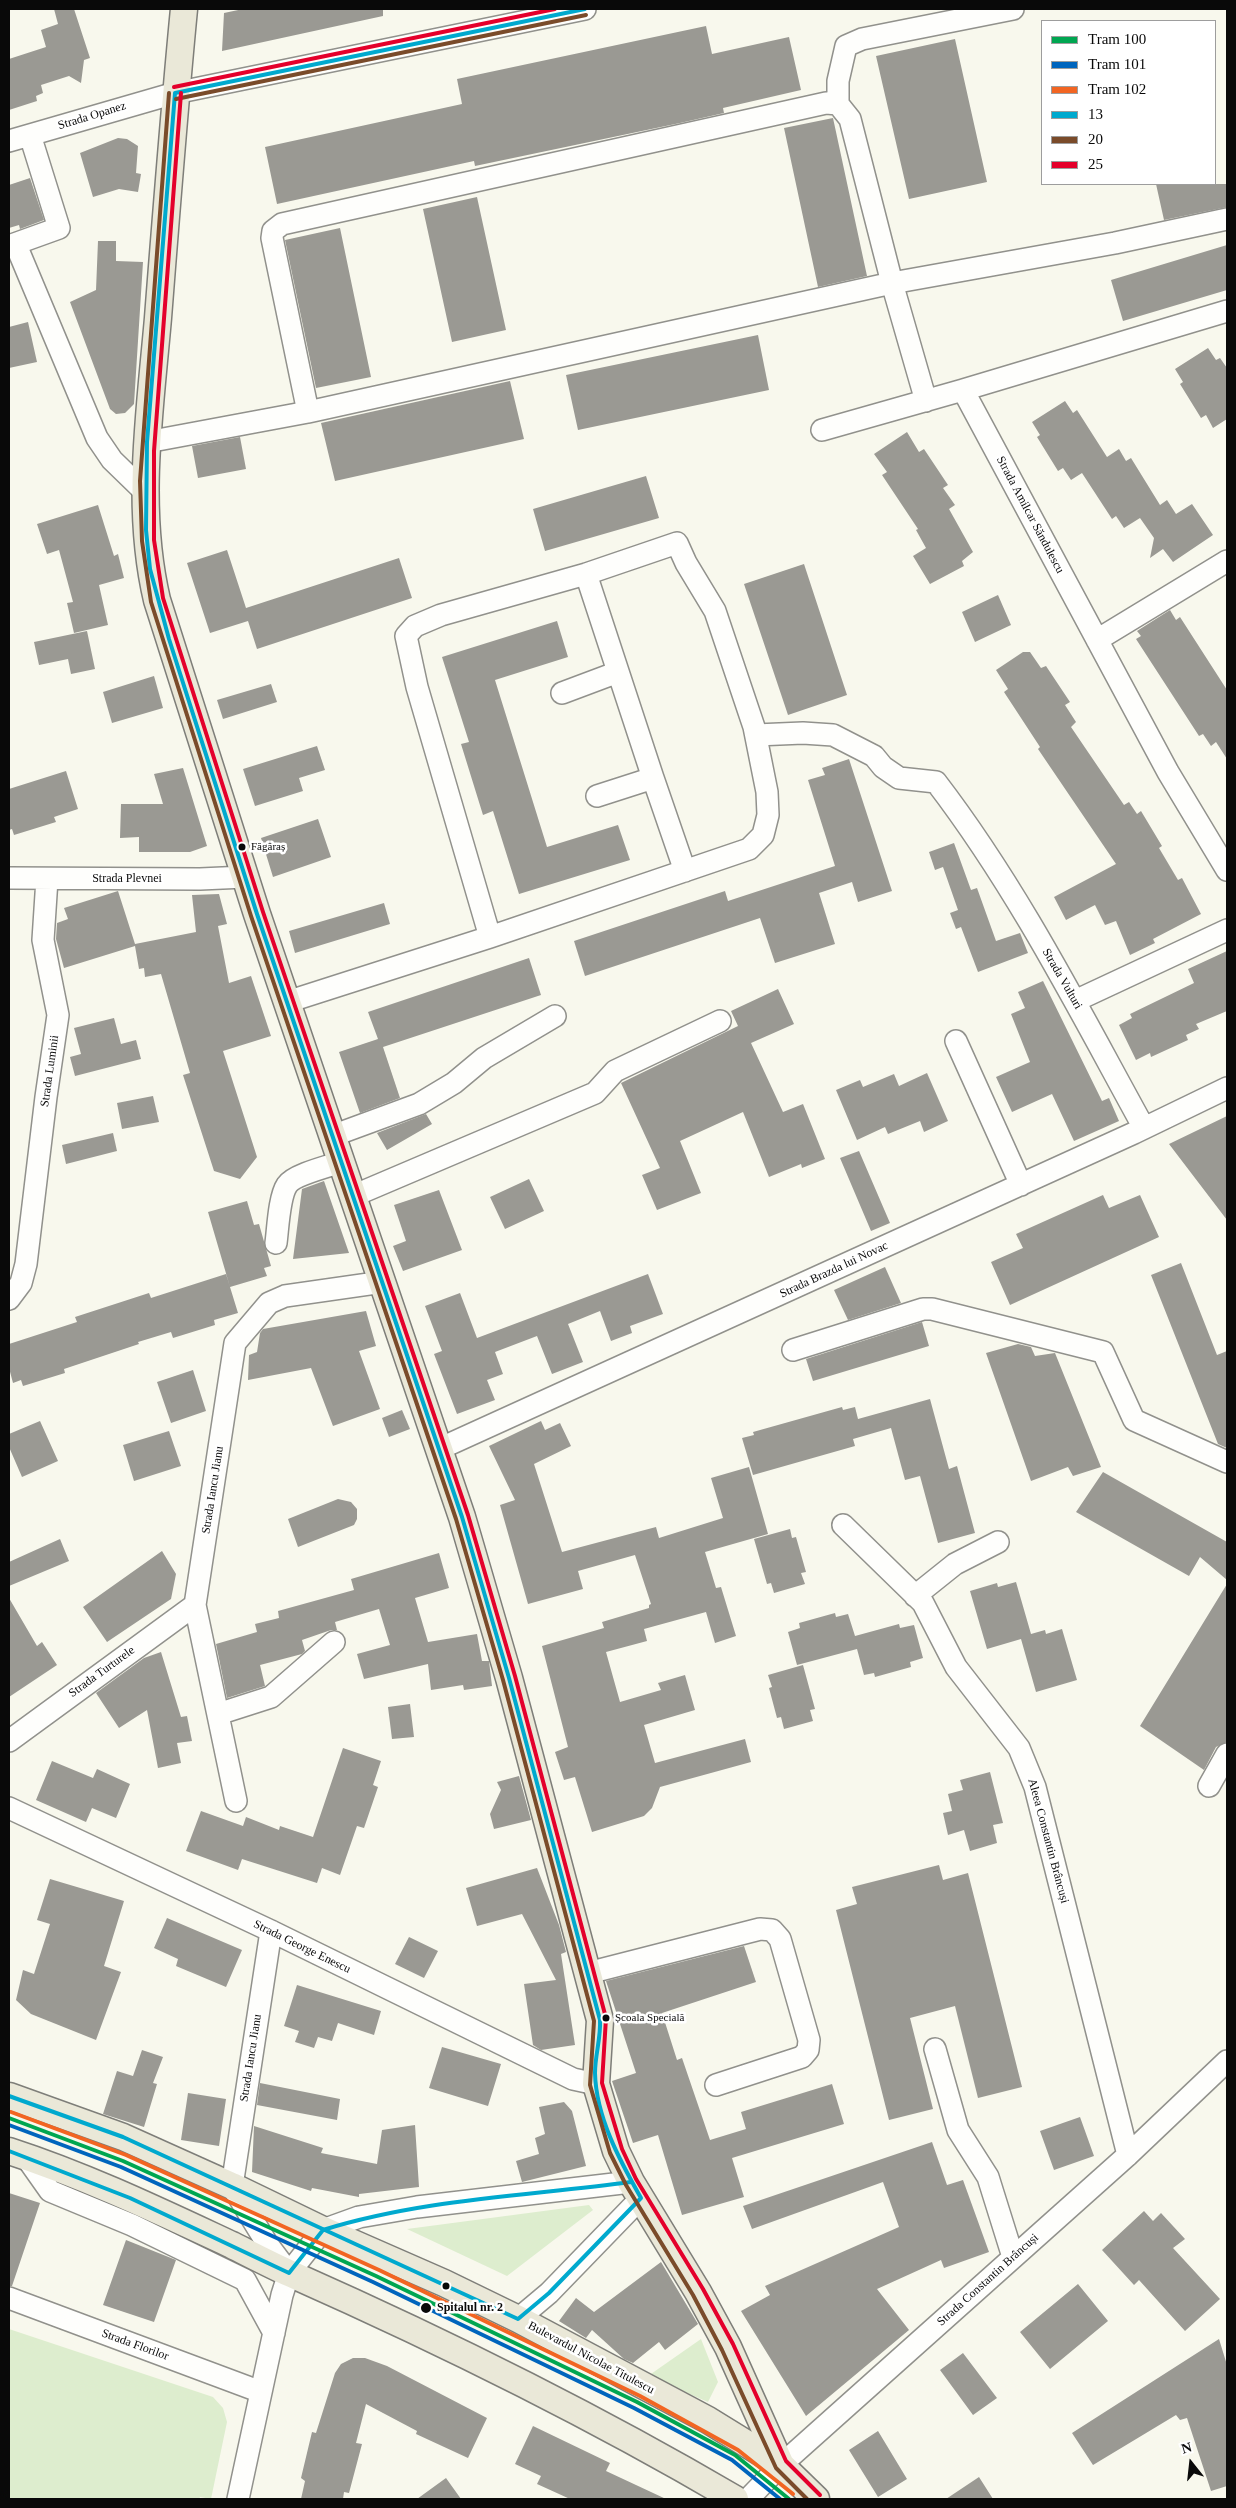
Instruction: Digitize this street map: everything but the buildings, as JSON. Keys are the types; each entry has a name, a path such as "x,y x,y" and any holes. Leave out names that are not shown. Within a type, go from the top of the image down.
{"main road":[{"path":"184,9 175,93 147,442 146,530 150,569 157,600 245,877 439,1449 509,1678 588,1973 601,2029 596,2064 596,2084 616,2151 636,2190 698,2292 728,2347 781,2465"},
{"name":"Bulevardul Nicolae Titulescu","path":"9,2096 123,2137 232,2186 323,2230 444,2283 518,2319 708,2420 781,2465 816,2499"},
{"path":"18,2154 130,2198 289,2274 346,2297 517,2381 677,2465 735,2499"}],"street":[{"name":"Strada Opanez","path":"9,142 175,93 585,9"},
{"path":"926,400 892,283 850,119 838,104 838,81 846,46 862,40 1013,9"},
{"path":"308,412 272,238 273,231 282,224 826,103 838,104"},
{"path":"30,135 59,228 12,246 97,438 112,460 147,494"},
{"path":"147,442 308,412 892,283 1115,243 1227,220"},
{"path":"822,430 1227,311"},
{"name":"Strada Amilcar Săndulescu","path":"963,390 1168,772 1226,866"},
{"path":"287,1002 490,937 749,849 764,835 768,815 767,792 756,736 715,611 686,563 677,543 586,574 441,615 415,626 406,636 417,687 490,937"},
{"path":"1097,640 1227,560"},
{"path":"586,574 685,871"},
{"path":"562,693 618,672"},
{"name":"Strada Vulturi","path":"756,736 803,733 833,735 858,746 874,756 883,767 899,778 936,782 974,832 1076,1002 1144,1128"},
{"path":"597,796 653,778"},
{"name":"Strada Plevnei","path":"9,878 245,877"},
{"name":"Strada Luminii","path":"9,1300 21,1284 26,1264 58,1015 43,940 47,879"},
{"path":"1076,1002 1227,930"},
{"path":"332,1136 419,1104 454,1083 484,1058 555,1016"},
{"path":"353,1196 595,1093 615,1071 720,1021"},
{"path":"956,1041 1021,1185"},
{"name":"Strada Brazda lui Novac","path":"439,1449 1021,1185 1227,1088"},
{"path":"276,1243 287,1183 295,1178 341,1162"},
{"name":"Strada Iancu Jianu","path":"236,1801 195,1605 235,1343 269,1303 285,1296 383,1282"},
{"path":"793,1350 923,1308 1067,1342 1103,1352 1134,1420 1227,1462"},
{"name":"Aleea Constantin Brâncuși","path":"843,1525 923,1603 956,1667 1020,1748 1035,1787 1128,2155"},
{"path":"915,1596 956,1564 998,1542"},
{"name":"Strada Turturele","path":"9,1741 195,1605"},
{"path":"218,1714 271,1697 334,1642"},
{"path":"1209,1786 1227,1754"},
{"name":"Strada George Enescu","path":"9,1808 271,1932 573,2079 596,2084"},
{"path":"588,1973 760,1929 772,1930 780,1939 809,2040 808,2050 802,2057 716,2085"},
{"name":"Strada Iancu Jianu","path":"232,2186 271,1932"},
{"path":"935,2049 958,2130 988,2177 1013,2257"},
{"name":"Strada Constantin Brâncuși","path":"748,2499 781,2465 1128,2155 1227,2061"},
{"path":"18,2154 50,2191 132,2225 245,2280 274,2333"},
{"path":"232,2186 268,2245 289,2274"},
{"path":"238,2499 274,2333 289,2274 323,2230 359,2217 417,2207 636,2190"},
{"path":"518,2319 550,2293 636,2190"},
{"name":"Strada Florilor","path":"9,2298 261,2392"}],"green space":[{"path":"589,2205 593,2210 507,2276 407,2229"},
{"path":"9,2329 213,2397 223,2408 227,2422 211,2499 200,2497 199,2499 9,2499"},
{"path":"701,2339 718,2382 708,2402 648,2376"}],"tram line":[{"name":"102","path":"11,2112 126,2155 379,2270 640,2396 738,2450 793,2494"},
{"name":"100","path":"9,2118 123,2161 376,2276 637,2402 735,2455 789,2499"},
{"name":"101","path":"9,2125 121,2167 373,2282 634,2408 732,2460 780,2499"}],"transit line":[{"name":"25","path":"174,87 555,9"},
{"name":"13","path":"175,93 585,9"},
{"name":"20","path":"176,99 586,15"},
{"name":"20","path":"169,93 140,481 142,541 151,602 251,916 456,1519 503,1680 594,2021 590,2085 610,2153 626,2185 693,2295 722,2350 776,2468 807,2499"},
{"name":"13","path":"9,2096 123,2137 518,2319 549,2293 641,2198 617,2154 604,2122 596,2089 595,2073 600,2020 509,1678 462,1517 257,914 169,639 150,569 146,530 147,442 175,93"},
{"name":"25","path":"181,93 154,451 154,540 163,598 263,912 468,1515 515,1676 606,2018 602,2083 622,2149 636,2179 703,2289 733,2344 786,2461 820,2495"},
{"name":"13","path":"9,2151 130,2198 289,2273 323,2230"},
{"name":"13","path":"323,2230 399,2211 437,2205 631,2182"}],"place":[{"name":"Făgăraș","path":"242,847"},
{"name":"Școala Specială","path":"606,2018"},
{"name":"Spitalul nr. 2","path":"426,2308"}]}
